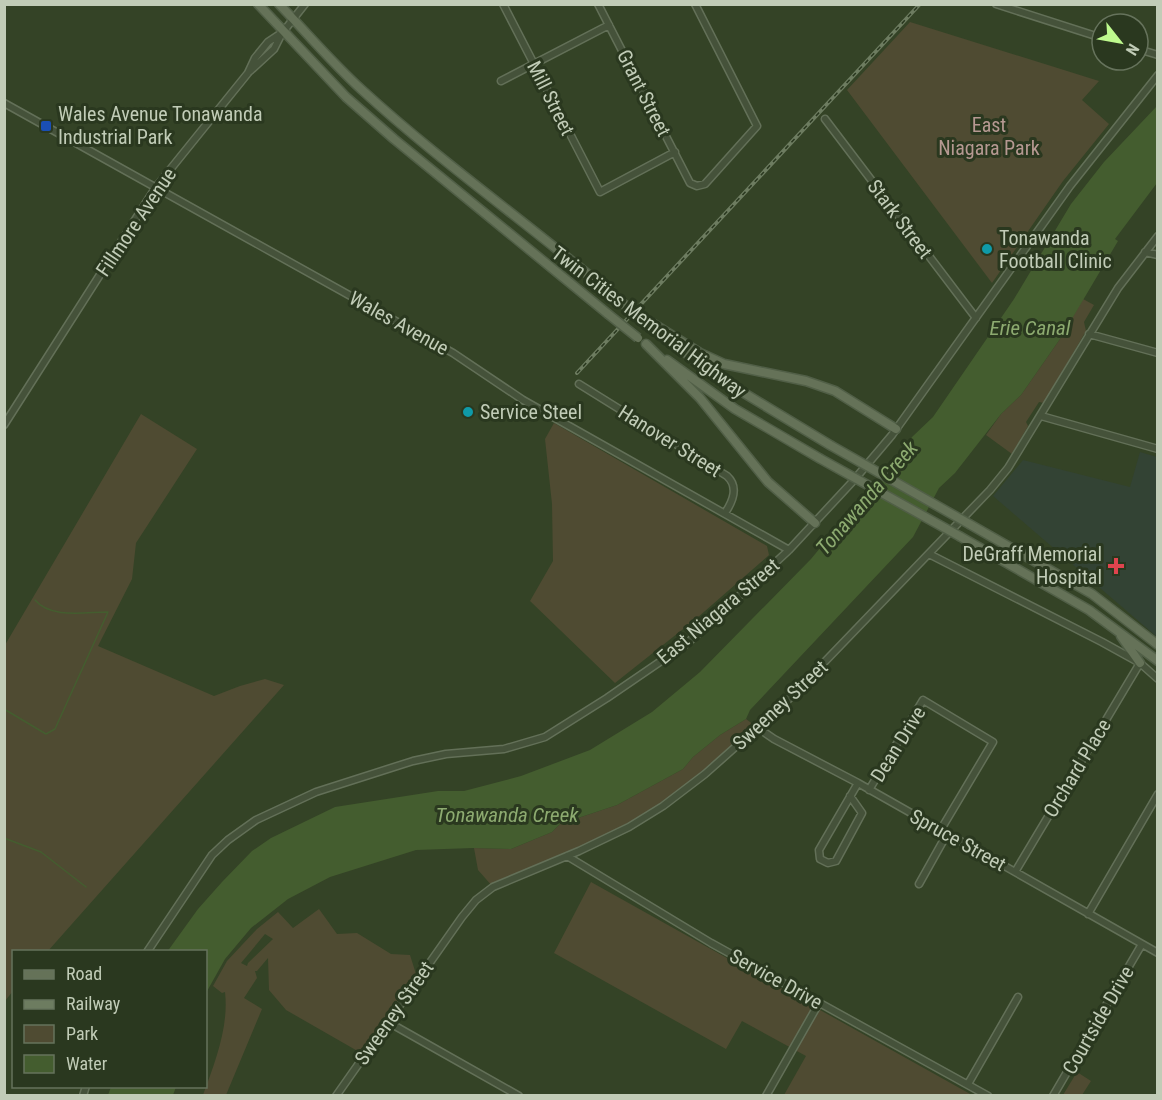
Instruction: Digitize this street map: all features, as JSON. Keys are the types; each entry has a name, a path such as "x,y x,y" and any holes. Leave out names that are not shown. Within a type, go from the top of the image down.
{"main road":[{"name":"Twin Cities Memorial Highway","path":"258,4 346,97 394,139 638,338 735,410 1089,610 1158,661"},
{"name":"Twin Cities Memorial Highway","path":"279,4 339,69 401,124 714,375 762,406 1092,594 1158,645"},
{"path":"651,324 700,353 724,364 806,381 835,391 896,429"},
{"path":"646,344 710,410 768,482 815,523"},
{"path":"1115,628 1140,663"}],"street":[{"path":"283,32 305,4"},
{"name":"Mill Street","path":"503,4 600,192 675,152"},
{"name":"Grant Street","path":"598,4 690,183 697,186 705,184 757,126 695,4"},
{"path":"996,4 1090,34"},
{"path":"501,81 609,25"},
{"name":"Fillmore Avenue","path":"4,425 156,187 248,73 274,49 283,32"},
{"name":"East Niagara Street","path":"148,950 213,855 228,840 256,820 316,792 362,776 431,757 504,749 545,737 570,723 686,644 789,550 896,429 1076,178 1158,75"},
{"name":"Wales Avenue","path":"4,103 453,353 523,400 789,550"},
{"name":"Stark Street","path":"825,119 976,318"},
{"name":"Sweeney Street","path":"336,1095 462,916 476,900 493,887 629,827 663,806 705,774 758,728 929,554 997,481 1041,416 1118,288 1158,236"},
{"path":"1145,252 1158,255"},
{"path":"1089,334 1158,353"},
{"name":"Hanover Street","path":"579,384 727,476 734,485 734,491 725,513"},
{"path":"1041,416 1158,449"},
{"path":"929,554 1102,642 1140,663 1158,679"},
{"name":"Orchard Place","path":"1015,872 1140,663"},
{"name":"Dean Drive","path":"869,790 923,700 993,742 940,831"},
{"name":"Spruce Street","path":"758,728 1158,953"},
{"path":"850,796 862,813 836,861 828,863 820,859 819,850 850,796 858,783"},
{"path":"1088,914 1158,794"},
{"path":"919,884 947,834"},
{"name":"Service Drive","path":"567,856 711,943 988,1095"},
{"name":"Courtside Drive","path":"1053,1095 1142,944"},
{"path":"968,1084 1018,996"},
{"path":"766,1095 819,1003"},
{"path":"388,1022 519,1095"}],"shaded area":[{"name":"DeGraff Memorial Hospital","path":"1140,452 1157,457 1157,637 993,496 1023,460 1130,487"}],"green space":[{"name":"East Niagara Park","path":"910,22 1099,81 1082,100 1109,124 1063,181 992,283 847,90"},
{"path":"1083,299 1094,305 1084,322 1086,331 1044,403 1039,402 1026,422 1028,426 1012,454 986,435 1001,414 1021,395 1060,339"},
{"path":"141,414 197,449 136,543 132,579 98,646 214,696 265,679 284,685 49,950 12,950 12,992 5,1001 5,645"},
{"path":"554,423 767,546 769,555 697,618 615,683 530,601 553,561 552,504 545,439"},
{"path":"746,719 758,728 663,806 579,851 493,887 478,870 474,848 511,849 552,832 560,824 617,805 683,769 693,757 720,735"},
{"path":"591,882 972,1095 784,1095 806,1056 742,1021 726,1049 554,953"},
{"path":"319,909 337,934 357,933 391,954 410,955 416,974 361,1053 286,1010 269,990 268,958 255,971 257,978 244,998 262,1009 226,1095 203,1095 220,1044 225,1018 225,992 222,993 213,986 227,961 257,929 278,912 293,928","holes":["265,934 273,939 247,966 241,963"]},
{"path":"1077,1072 1091,1081 1082,1095 1063,1095"}],"water":[{"name":"Tonawanda Creek","path":"1157,106 1157,183 1115,239 1118,241 1060,339 1021,395 1001,414 955,473 939,488 913,537 750,710 746,719 720,735 693,757 683,769 617,805 560,824 552,832 511,849 416,850 330,877 288,899 251,928 225,959 207,991 207,950 168,950 198,909 222,882 252,851 271,838 335,807 438,791 464,791 521,776 590,750 652,712 700,672 811,559 887,467 894,463 912,437 933,417 1014,299 1071,204 1104,162"},
{"path":"110,1088 176,1088 173,1095 108,1095"}],"waterway":[{"path":"4,709 46,734 55,729 108,612 59,612 50,610 35,600"},
{"path":"4,838 41,852 86,887"}],"railway":[{"path":"577,373 920,4"}],"place":[{"name":"Wales Avenue Tonawanda Industrial Park","path":"46,126"},
{"name":"Tonawanda Football Clinic","path":"987,249"},
{"name":"Service Steel","path":"468,412"},
{"name":"DeGraff Memorial Hospital","path":"1116,566"}],"water label":[{"name":"Erie Canal","path":"1030,328"}]}
